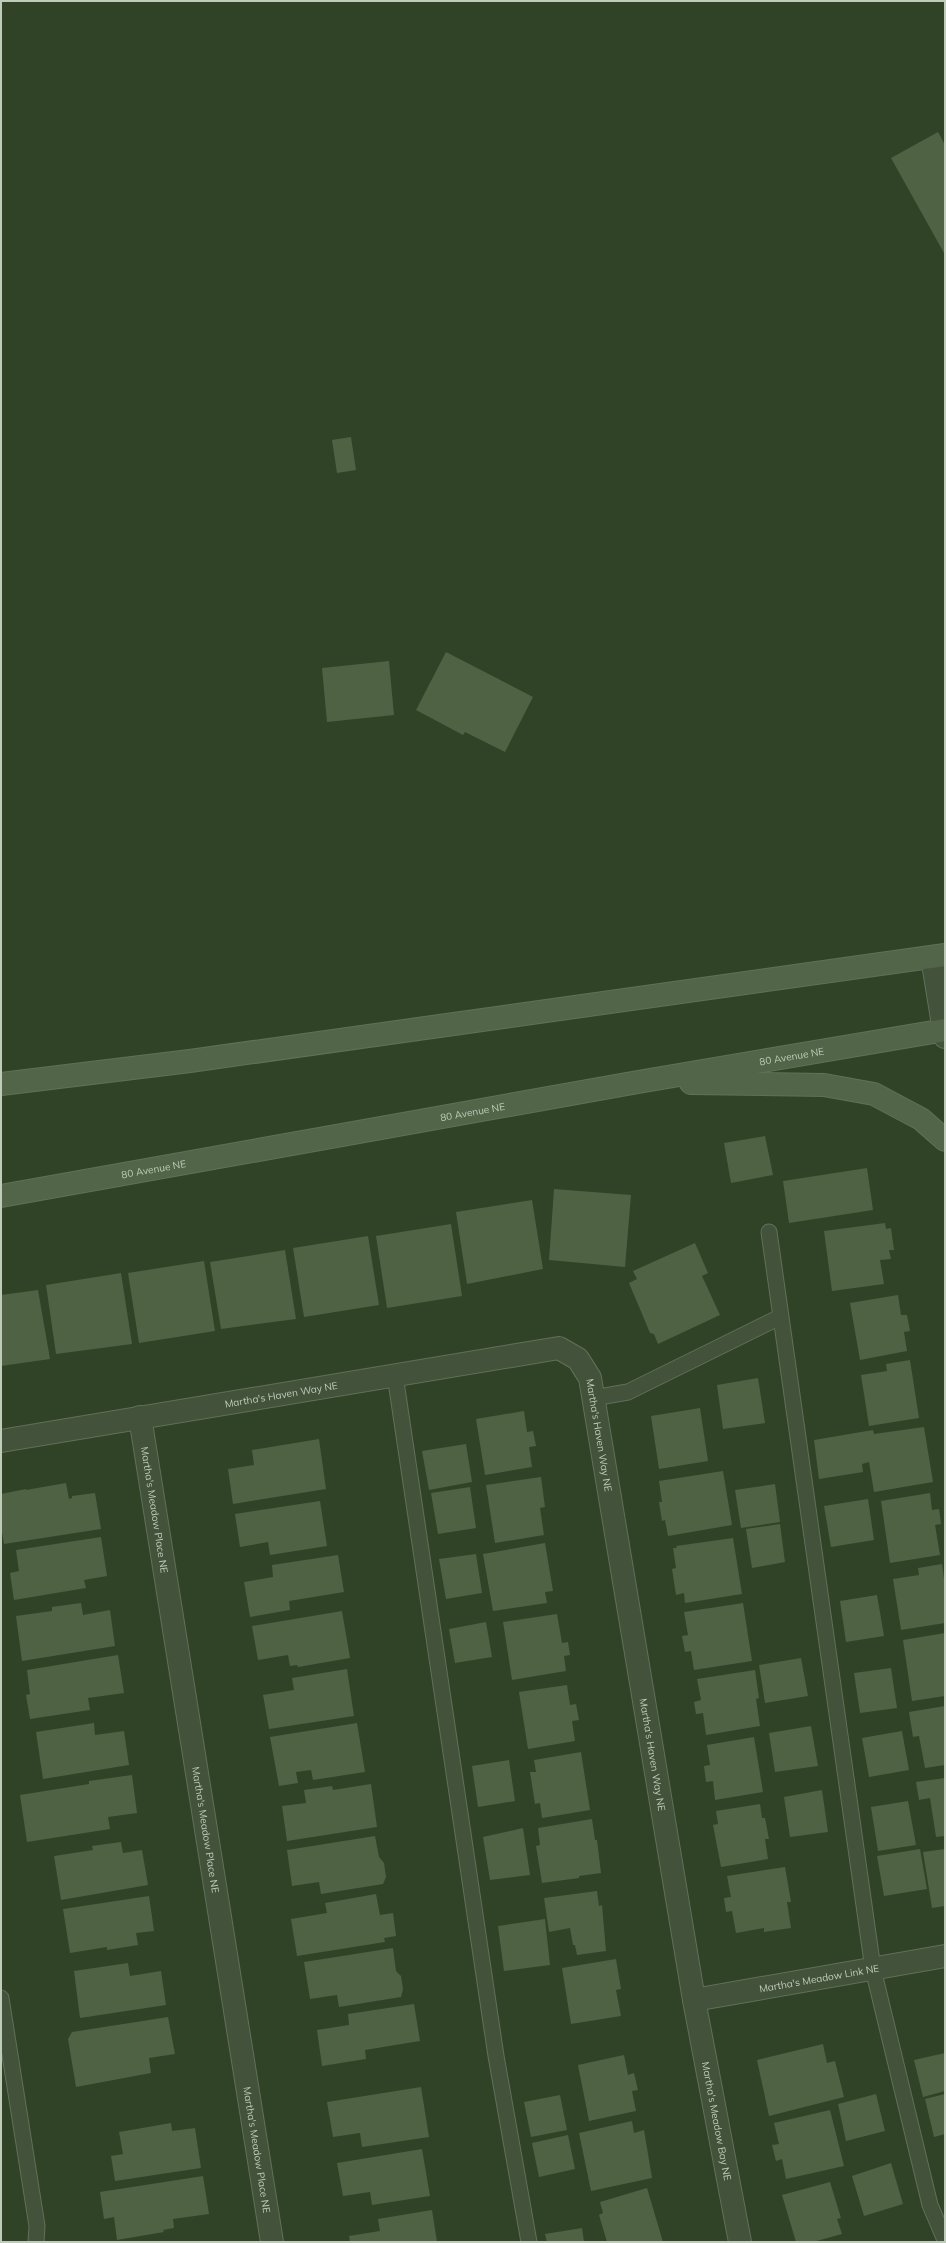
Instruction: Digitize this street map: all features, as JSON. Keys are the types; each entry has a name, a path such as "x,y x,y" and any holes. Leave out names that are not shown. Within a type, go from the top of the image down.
{"main road":[{"path":"1,1084 190,1061 939,956"},
{"name":"80 Avenue NE","path":"1,1196 638,1082 945,1032"},
{"path":"638,1082 824,1085 874,1094 921,1119 945,1140"}],"street":[{"path":"939,956 945,1032"},
{"name":"Martha's Haven Way NE","path":"1,1440 559,1348 578,1359 590,1378 694,2000"},
{"name":"Martha's Meadow Place NE","path":"140,1417 272,2242"},
{"name":"Martha's Meadow Link NE","path":"694,2000 945,1956"},
{"name":"Martha's Meadow Bay NE","path":"694,2000 740,2242"}],"lane":[{"path":"770,1232 780,1317 873,1969 930,2205 945,2240"},
{"path":"593,1398 628,1392 780,1317"},
{"path":"395,1375 496,2056 529,2242"},
{"path":"1,1998 37,2226 36,2242"}],"building":[{"path":"938,132 945,145 944,253 891,158"},
{"path":"351,437 356,470 337,473 332,440"},
{"path":"446,652 533,697 505,752 465,732 463,735 416,710"},
{"path":"389,661 394,715 327,722 322,668"},
{"path":"765,1136 773,1175 731,1183 724,1143"},
{"path":"867,1168 873,1210 789,1223 783,1181"},
{"path":"554,1189 631,1195 625,1267 549,1260"},
{"path":"532,1200 543,1269 467,1284 456,1212"},
{"path":"885,1223 886,1229 891,1228 894,1250 889,1250 891,1259 880,1260 884,1284 832,1291 824,1231"},
{"path":"451,1224 462,1296 387,1308 376,1236"},
{"path":"368,1236 379,1305 304,1317 293,1248"},
{"path":"695,1243 708,1273 702,1276 720,1315 658,1344 654,1334 650,1333 629,1283 637,1279 633,1271"},
{"path":"285,1250 296,1319 221,1329 210,1262"},
{"path":"204,1261 215,1331 139,1343 128,1273"},
{"path":"121,1273 132,1344 56,1354 46,1285"},
{"path":"38,1290 50,1359 1,1366 1,1295"},
{"path":"898,1295 901,1315 907,1315 910,1331 904,1332 907,1351 860,1360 850,1303"},
{"path":"910,1360 919,1418 869,1426 861,1375 887,1371 886,1364"},
{"path":"758,1378 765,1423 723,1429 717,1385"},
{"path":"700,1408 708,1461 659,1469 651,1416"},
{"path":"524,1411 527,1432 533,1431 536,1446 529,1447 532,1467 485,1475 476,1419"},
{"path":"924,1427 933,1482 874,1492 869,1462 862,1464 863,1472 819,1479 814,1440 873,1430 874,1434"},
{"path":"319,1439 326,1489 233,1504 228,1469 254,1465 252,1450"},
{"path":"466,1444 472,1482 429,1490 422,1451"},
{"path":"723,1471 732,1525 668,1536 665,1520 662,1521 659,1502 662,1502 659,1481"},
{"path":"541,1477 545,1507 540,1508 544,1535 495,1543 486,1485"},
{"path":"66,1483 69,1499 72,1498 72,1496 95,1493 101,1529 4,1544 1,1526 1,1494"},
{"path":"775,1484 780,1522 741,1528 735,1490"},
{"path":"470,1487 476,1528 438,1534 431,1493"},
{"path":"930,1493 932,1510 939,1509 941,1524 935,1525 940,1555 890,1563 881,1501"},
{"path":"868,1499 874,1540 831,1547 824,1506"},
{"path":"320,1501 327,1546 270,1555 268,1542 240,1547 235,1514"},
{"path":"780,1524 785,1562 752,1568 746,1529"},
{"path":"101,1537 107,1576 84,1580 86,1588 14,1600 10,1573 19,1571 16,1550"},
{"path":"733,1538 742,1594 685,1603 684,1593 676,1595 672,1569 676,1568 673,1548 677,1548 676,1546"},
{"path":"545,1543 553,1591 545,1592 547,1603 493,1611 483,1554"},
{"path":"476,1554 482,1593 446,1599 439,1559"},
{"path":"338,1555 344,1592 289,1601 290,1610 250,1617 244,1582 273,1577 272,1565"},
{"path":"942,1564 945,1586 945,1623 901,1630 893,1579 919,1575 918,1568"},
{"path":"877,1595 884,1636 846,1642 840,1601"},
{"path":"81,1603 83,1615 110,1610 115,1646 22,1661 16,1616 52,1611 52,1607"},
{"path":"743,1603 752,1661 694,1670 691,1651 685,1652 682,1636 688,1635 684,1612"},
{"path":"342,1611 350,1658 298,1667 297,1665 290,1666 288,1655 258,1660 252,1626"},
{"path":"557,1614 562,1643 568,1642 570,1655 564,1656 566,1671 512,1680 503,1622"},
{"path":"486,1622 492,1657 455,1663 449,1629"},
{"path":"945,1633 945,1696 912,1701 903,1640"},
{"path":"118,1655 124,1693 88,1698 90,1710 30,1719 26,1695 30,1694 27,1670"},
{"path":"801,1658 808,1696 765,1703 759,1665"},
{"path":"891,1668 897,1708 860,1713 854,1673"},
{"path":"347,1669 354,1716 269,1729 263,1695 294,1690 292,1678"},
{"path":"755,1670 759,1698 756,1699 760,1726 706,1735 703,1713 696,1714 694,1702 701,1700 697,1679"},
{"path":"567,1685 570,1705 576,1704 579,1720 572,1721 575,1741 528,1749 519,1692"},
{"path":"945,1706 945,1765 925,1768 919,1736 913,1737 909,1712"},
{"path":"94,1723 95,1735 124,1731 129,1765 43,1779 36,1732"},
{"path":"357,1723 365,1772 313,1780 311,1770 296,1772 298,1783 279,1786 270,1737"},
{"path":"811,1726 818,1766 775,1772 769,1733"},
{"path":"902,1731 909,1770 869,1777 862,1738"},
{"path":"754,1737 763,1792 715,1800 713,1781 706,1782 704,1766 710,1765 707,1745"},
{"path":"581,1752 590,1810 542,1818 540,1803 535,1804 530,1772 536,1772 534,1760"},
{"path":"509,1760 515,1801 478,1807 472,1766"},
{"path":"132,1775 137,1813 108,1817 110,1829 27,1842 20,1795 89,1784 89,1781"},
{"path":"945,1778 945,1836 936,1837 930,1798 919,1800 916,1782"},
{"path":"371,1784 377,1827 287,1841 282,1806 306,1803 304,1790 332,1786 333,1790"},
{"path":"822,1790 828,1832 790,1837 784,1797"},
{"path":"908,1801 916,1845 878,1851 871,1807"},
{"path":"760,1804 762,1818 765,1818 769,1839 765,1839 768,1859 721,1867 713,1825 718,1824 716,1811"},
{"path":"592,1819 595,1840 597,1840 601,1873 579,1876 579,1878 542,1883 536,1846 540,1845 538,1828"},
{"path":"523,1828 530,1875 490,1880 483,1837"},
{"path":"375,1836 379,1857 384,1863 386,1877 383,1884 321,1894 319,1882 292,1886 287,1850"},
{"path":"121,1842 123,1853 142,1850 148,1885 61,1900 54,1856 93,1850 92,1846"},
{"path":"920,1849 927,1889 884,1896 877,1856"},
{"path":"945,1849 945,1906 932,1908 923,1852"},
{"path":"785,1867 791,1902 787,1902 791,1928 764,1932 764,1928 736,1933 732,1911 726,1912 724,1898 731,1897 727,1876"},
{"path":"597,1891 599,1906 602,1905 606,1951 577,1955 575,1945 573,1945 570,1928 549,1932 544,1898"},
{"path":"376,1894 380,1915 393,1913 396,1936 384,1938 385,1942 297,1956 291,1919 327,1913 325,1903"},
{"path":"149,1896 154,1931 136,1933 138,1945 107,1950 107,1947 70,1953 63,1909"},
{"path":"545,1919 550,1965 504,1971 498,1926"},
{"path":"393,1948 396,1971 401,1976 403,1989 401,1997 339,2007 337,1995 310,1999 304,1962"},
{"path":"616,1959 621,1989 616,1990 621,2016 571,2024 562,1968"},
{"path":"128,1963 130,1976 161,1971 166,2005 80,2018 74,1971"},
{"path":"414,2004 420,2041 365,2050 366,2059 322,2066 317,2030 349,2025 348,2014"},
{"path":"168,2017 175,2054 149,2058 151,2073 76,2087 68,2039 72,2032"},
{"path":"823,2044 827,2063 835,2061 844,2097 769,2116 757,2060"},
{"path":"945,2053 945,2091 923,2097 914,2060"},
{"path":"624,2055 628,2075 634,2073 638,2090 632,2091 636,2111 589,2121 578,2065"},
{"path":"421,2087 429,2137 362,2147 360,2133 333,2137 327,2102"},
{"path":"876,2094 885,2131 846,2141 838,2104"},
{"path":"945,2094 945,2134 934,2137 925,2099"},
{"path":"560,2095 567,2130 531,2137 524,2102"},
{"path":"830,2110 844,2166 786,2179 782,2159 776,2161 772,2145 779,2144 774,2123"},
{"path":"632,2121 634,2133 644,2130 652,2178 591,2191 579,2133"},
{"path":"171,2123 172,2131 195,2128 201,2168 115,2181 111,2156 123,2154 119,2132"},
{"path":"568,2135 575,2169 539,2177 532,2143"},
{"path":"422,2149 430,2196 372,2205 370,2192 343,2196 337,2163"},
{"path":"891,2163 903,2204 864,2216 852,2176"},
{"path":"203,2176 209,2214 173,2219 174,2228 163,2230 164,2232 117,2240 114,2217 104,2219 100,2192"},
{"path":"830,2182 841,2218 837,2219 842,2234 813,2242 796,2242 782,2195"},
{"path":"647,2188 663,2242 607,2242 599,2215 603,2213 600,2202"},
{"path":"432,2210 437,2242 350,2242 349,2236 380,2231 378,2219"},
{"path":"582,2228 584,2242 547,2242 545,2234"}]}
